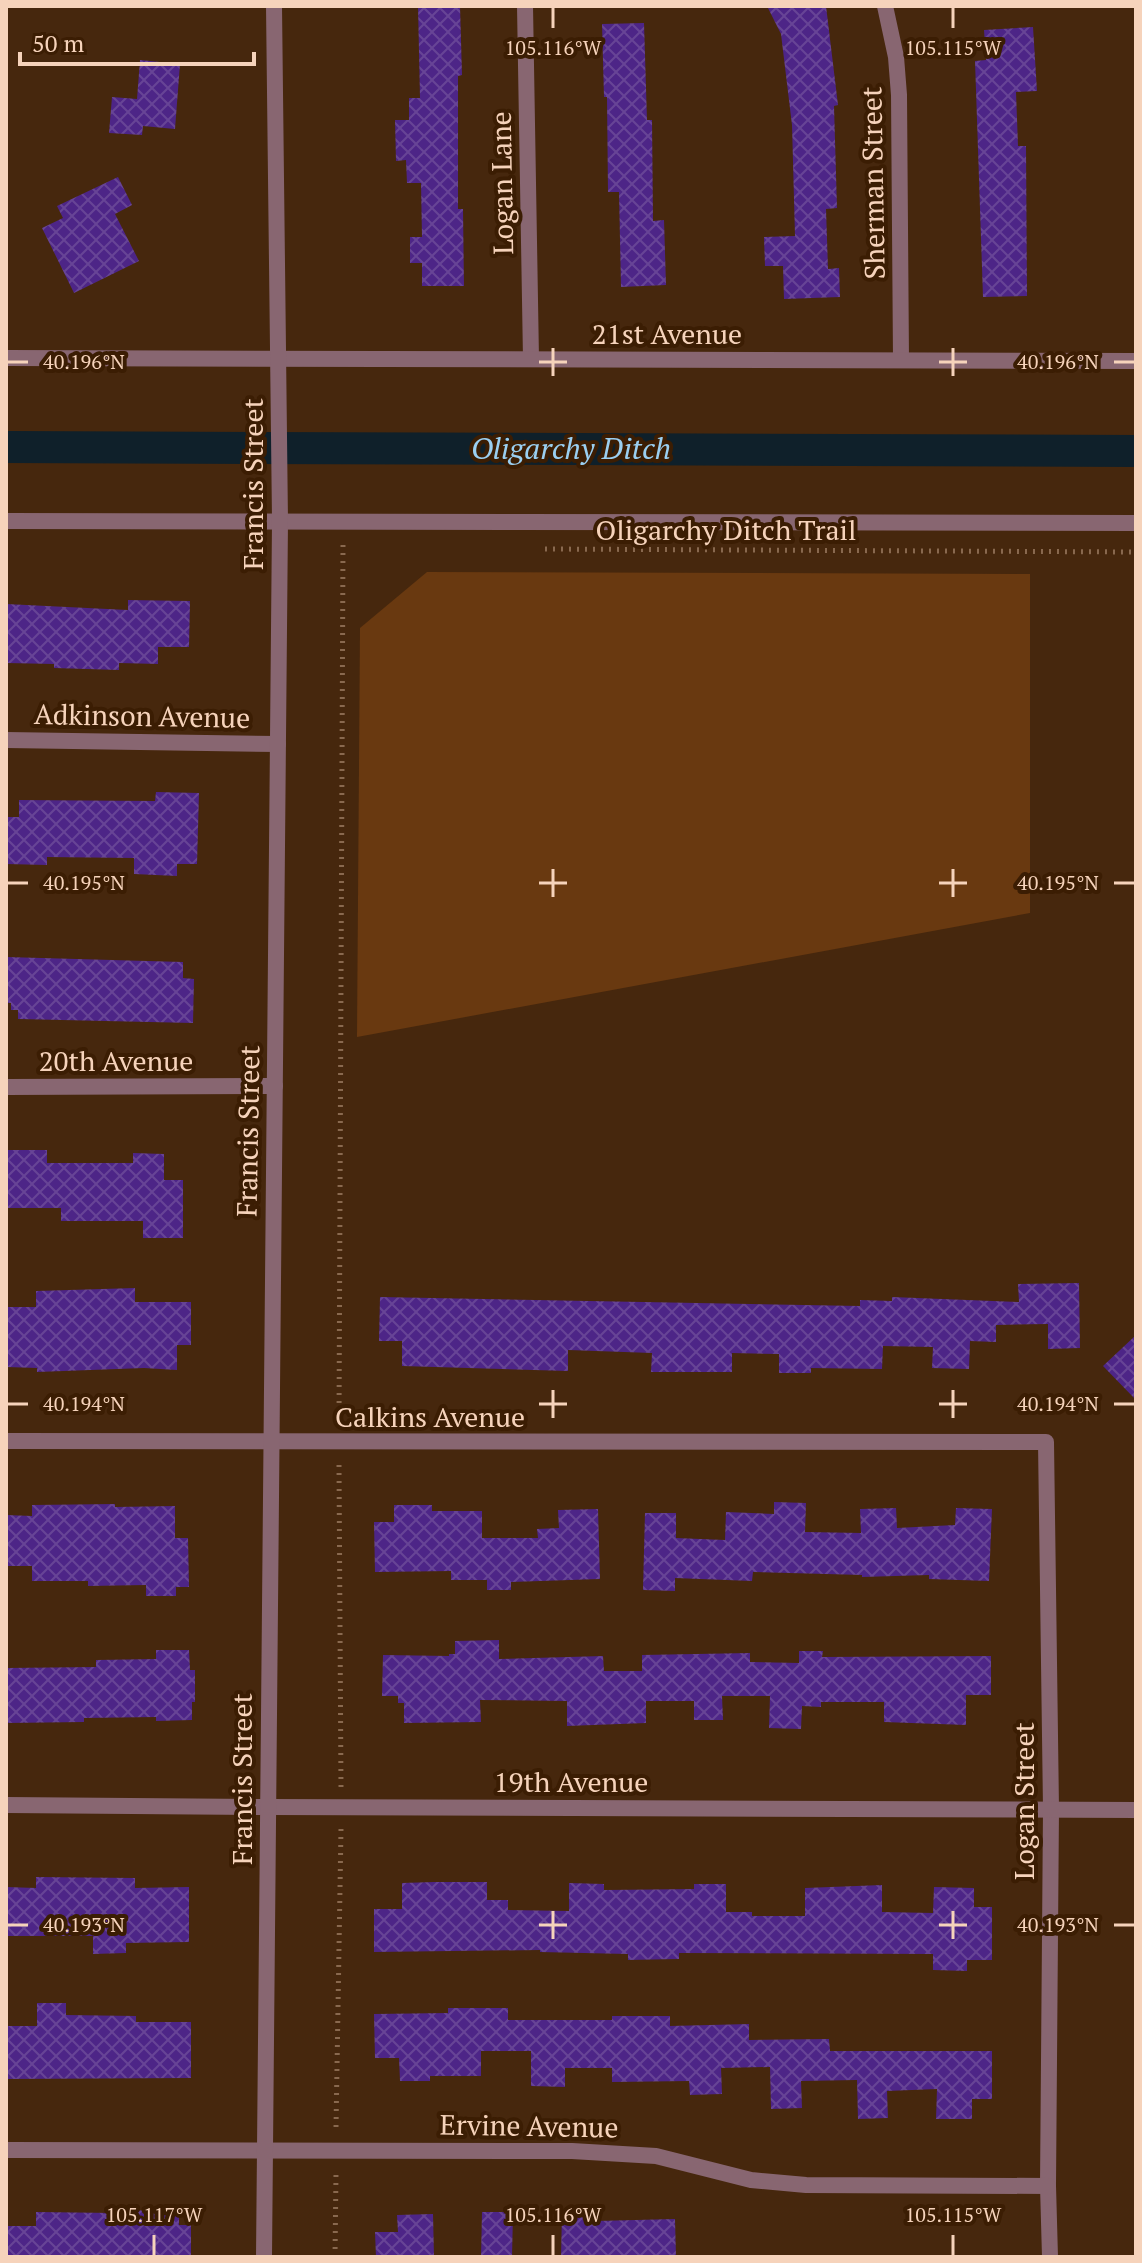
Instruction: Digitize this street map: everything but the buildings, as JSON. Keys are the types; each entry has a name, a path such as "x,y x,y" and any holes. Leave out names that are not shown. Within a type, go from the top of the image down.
{"street":[{"name":"Francis Street","path":"264,2257 280,521 274,6"},
{"name":"Logan Lane","path":"525,6 531,359"},
{"name":"Sherman Street","path":"885,6 896,57 899,95 901,360"},
{"name":"21st Avenue","path":"6,358 1136,361"},
{"path":"6,521 1136,523"},
{"name":"Adkinson Avenue","path":"6,740 278,744"},
{"name":"20th Avenue","path":"6,1087 275,1086"},
{"name":"Calkins Avenue","path":"6,1441 1046,1442"},
{"name":"Logan Street","path":"1046,1442 1051,1809 1050,2257"},
{"name":"19th Avenue","path":"6,1805 1136,1810"},
{"name":"Ervine Avenue","path":"6,2150 572,2151 656,2156 751,2180 806,2185 1048,2186"}],"path":[{"path":"335,2257 341,1807 339,1443 343,536"},
{"path":"329,547 358,547"},
{"name":"Oligarchy Ditch Trail","path":"531,549 1136,552"}],"shaded area":[{"path":"427,572 1030,574 1030,913 357,1037 360,628"}],"waterway":[{"name":"Oligarchy Ditch","path":"6,447 1136,451"}]}
